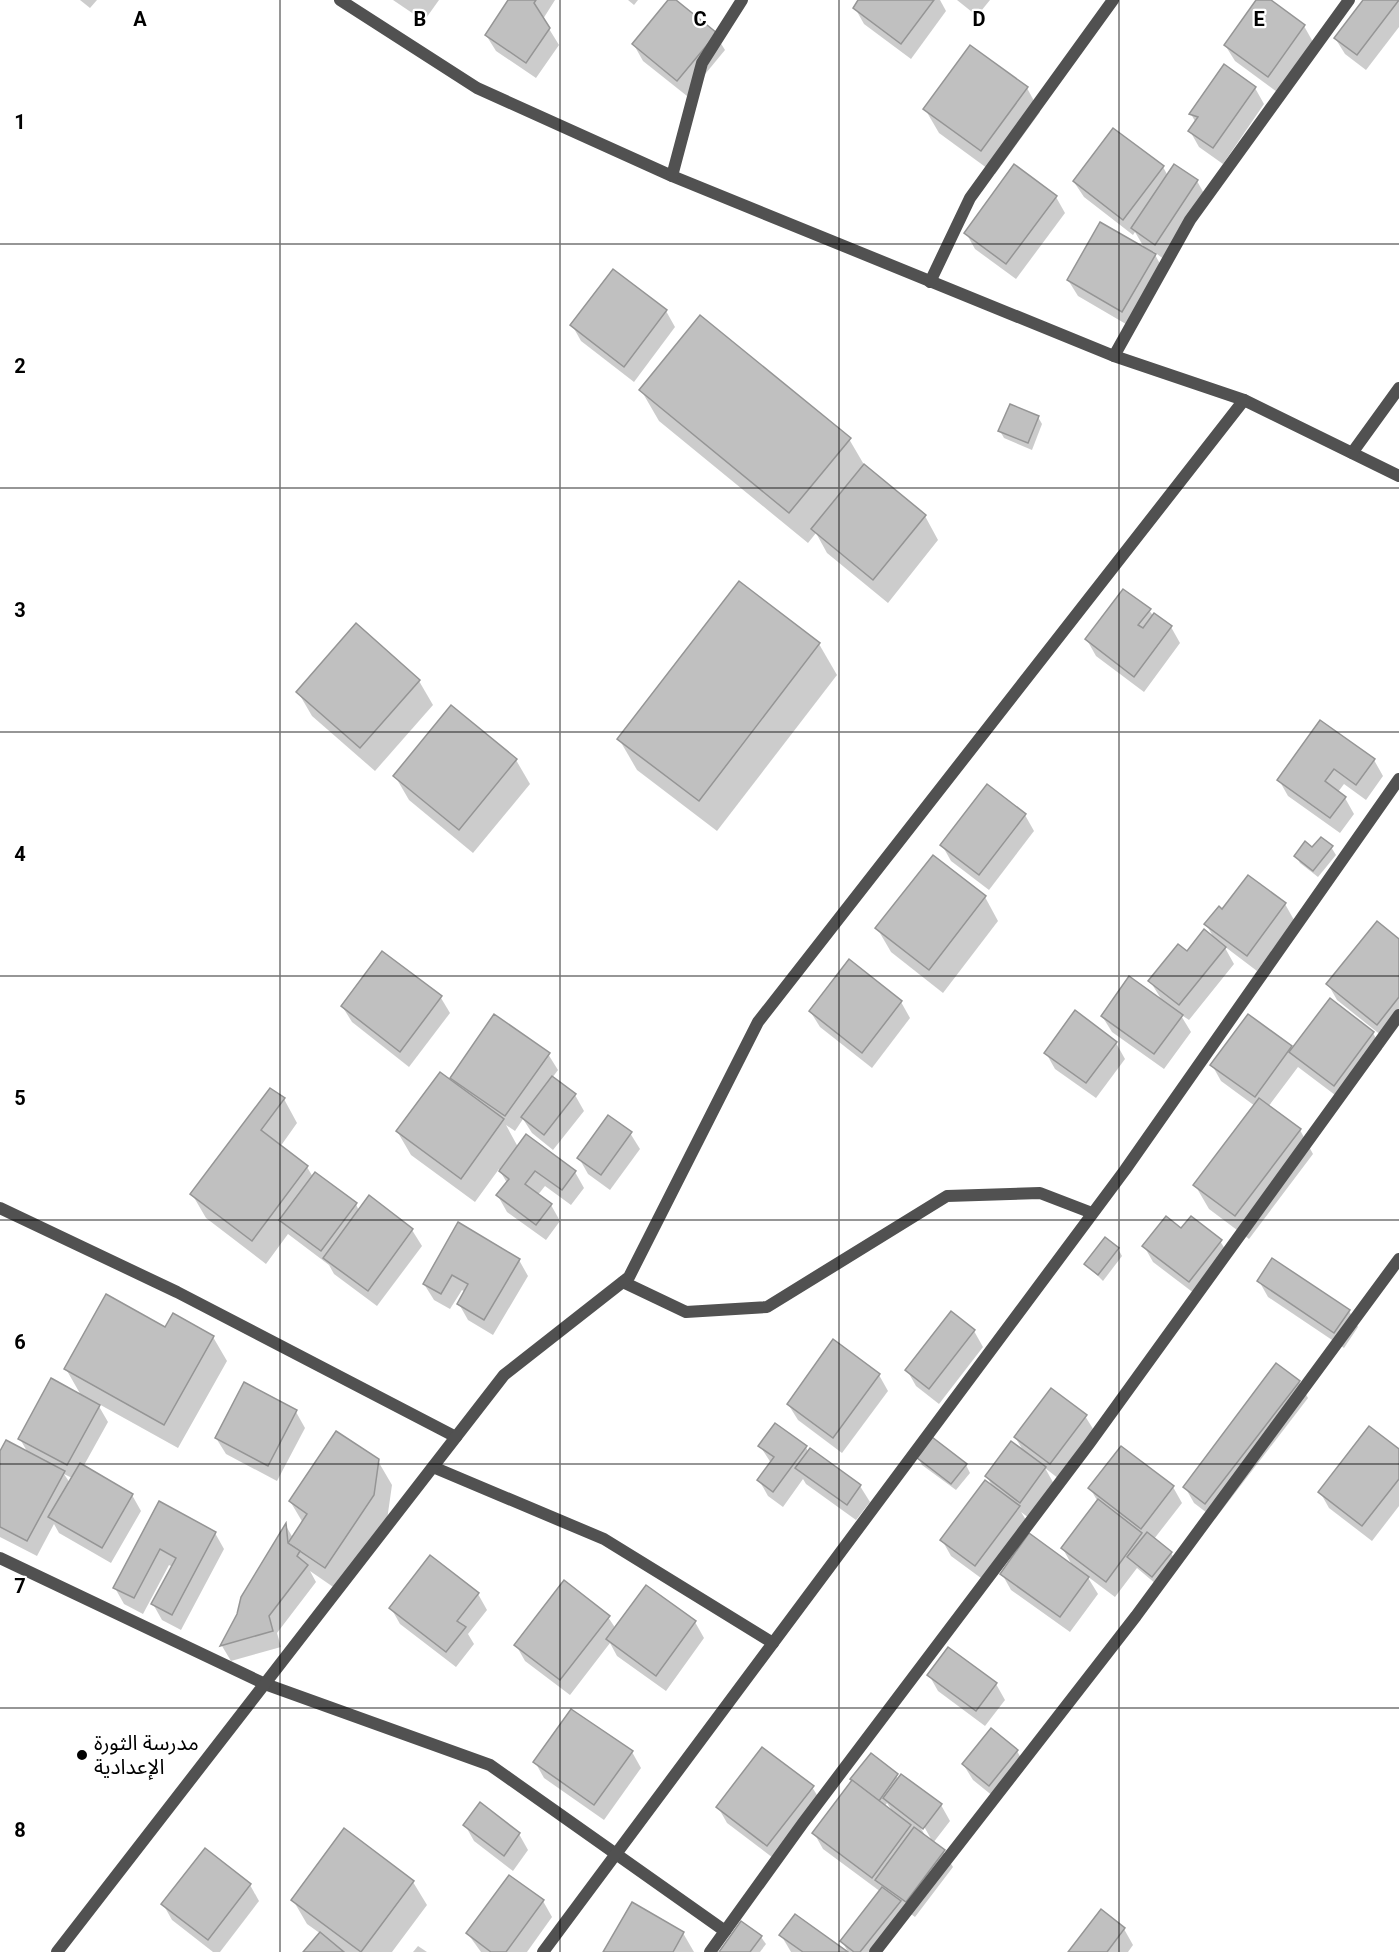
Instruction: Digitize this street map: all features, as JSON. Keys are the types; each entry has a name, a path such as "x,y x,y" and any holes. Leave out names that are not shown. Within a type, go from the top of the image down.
{"street":[{"path":"340,0 477,88 672,176 1114,356 1244,400 1399,476"},
{"path":"672,176 702,63 742,0"},
{"path":"930,282 970,198 1113,0"},
{"path":"1114,356 1190,220 1349,0"},
{"path":"1352,453 1399,388"},
{"path":"57,1952 504,1375 630,1276 758,1022 1244,400"},
{"path":"543,1952 1092,1213 1399,779"},
{"path":"710,1952 803,1823 1089,1444 1399,1015"},
{"path":"623,1282 686,1312 767,1307 947,1196 1040,1193 1092,1213"},
{"path":"0,1208 177,1292 456,1437"},
{"path":"875,1952 1136,1616 1399,1259"},
{"path":"433,1467 604,1539 773,1642"},
{"path":"0,1558 265,1684 490,1765 725,1931"}],"building":[{"path":"508,0 536,0 534,3 550,28 526,63 485,35"},
{"path":"668,0 676,0 717,33 677,81 632,44"},
{"path":"858,0 934,0 901,44 853,8"},
{"path":"1256,0 1271,0 1305,25 1268,77 1224,45"},
{"path":"1363,0 1399,0 1357,55 1334,38"},
{"path":"970,45 1028,87 981,151 923,109"},
{"path":"1224,64 1256,87 1213,148 1188,131 1198,117 1189,114"},
{"path":"1113,128 1164,166 1123,220 1073,181"},
{"path":"1014,164 1057,196 1006,264 964,233"},
{"path":"1174,164 1198,180 1155,245 1131,228"},
{"path":"1100,222 1156,254 1122,312 1067,280"},
{"path":"613,269 667,310 624,367 570,325"},
{"path":"700,315 851,438 789,513 639,390"},
{"path":"1010,404 1039,416 1028,443 998,431"},
{"path":"864,464 926,515 873,580 811,529"},
{"path":"739,581 820,643 699,801 617,739"},
{"path":"1123,589 1151,609 1138,625 1143,628 1154,613 1172,626 1134,677 1085,639"},
{"path":"356,623 420,680 360,748 296,692"},
{"path":"451,705 517,759 459,830 393,776"},
{"path":"1320,720 1375,759 1356,785 1334,769 1325,781 1346,797 1330,818 1277,780"},
{"path":"987,784 1026,814 979,875 940,845"},
{"path":"1321,837 1333,846 1313,871 1294,856 1305,841 1312,847"},
{"path":"933,855 986,896 929,970 875,928"},
{"path":"1248,875 1286,903 1247,956 1204,924 1219,906 1222,909"},
{"path":"1377,921 1399,939 1399,997 1377,1025 1326,984"},
{"path":"1204,929 1226,947 1179,1005 1148,981 1178,944 1187,951"},
{"path":"382,951 442,996 400,1052 341,1006"},
{"path":"849,959 902,1001 862,1053 809,1011"},
{"path":"1129,976 1183,1015 1154,1054 1101,1016"},
{"path":"1330,998 1374,1032 1334,1086 1289,1052"},
{"path":"1075,1010 1117,1042 1086,1083 1044,1053"},
{"path":"494,1014 550,1053 505,1116 450,1078"},
{"path":"1248,1014 1292,1046 1255,1097 1210,1065"},
{"path":"440,1072 504,1119 461,1179 396,1131"},
{"path":"552,1076 576,1094 544,1135 521,1117"},
{"path":"270,1088 285,1098 261,1130 308,1166 252,1241 190,1194"},
{"path":"1259,1098 1301,1129 1235,1216 1193,1185"},
{"path":"608,1115 632,1132 601,1175 577,1158"},
{"path":"526,1134 576,1171 562,1190 535,1171 525,1184 552,1204 536,1225 496,1195 509,1179 499,1171"},
{"path":"315,1172 357,1203 321,1251 279,1220"},
{"path":"369,1195 413,1229 368,1291 323,1258"},
{"path":"1166,1216 1181,1228 1191,1216 1222,1240 1189,1282 1142,1246"},
{"path":"458,1222 520,1259 484,1320 457,1304 468,1284 452,1275 441,1294 423,1284"},
{"path":"1105,1237 1119,1248 1098,1275 1084,1264"},
{"path":"1272,1258 1350,1310 1334,1333 1257,1281"},
{"path":"106,1294 165,1327 173,1313 214,1336 164,1425 64,1369"},
{"path":"951,1311 975,1330 929,1389 905,1370"},
{"path":"833,1339 880,1374 833,1438 787,1404"},
{"path":"1276,1363 1300,1381 1205,1504 1183,1487"},
{"path":"51,1378 100,1405 67,1465 18,1439"},
{"path":"244,1382 297,1410 268,1466 215,1438"},
{"path":"1051,1388 1087,1415 1050,1464 1014,1437"},
{"path":"775,1423 807,1446 773,1492 757,1480 774,1457 758,1446"},
{"path":"1369,1426 1399,1449 1399,1479 1362,1526 1318,1492"},
{"path":"336,1431 379,1459 374,1495 325,1568 288,1543 307,1514 289,1501"},
{"path":"932,1437 967,1464 951,1484 916,1457"},
{"path":"6,1440 65,1471 27,1541 0,1527 0,1451"},
{"path":"1011,1441 1046,1467 1020,1503 985,1476"},
{"path":"1121,1446 1174,1486 1141,1529 1088,1488"},
{"path":"810,1448 861,1485 847,1505 795,1468"},
{"path":"80,1463 133,1494 102,1548 48,1517"},
{"path":"985,1480 1020,1506 975,1566 940,1540"},
{"path":"1098,1499 1142,1533 1106,1582 1061,1548"},
{"path":"159,1501 216,1532 172,1615 151,1604 176,1558 160,1549 134,1598 113,1588"},
{"path":"286,1523 288,1543 300,1551 297,1556 308,1565 269,1616 273,1631 220,1646 237,1614 241,1597"},
{"path":"1147,1532 1172,1552 1152,1577 1127,1557"},
{"path":"1029,1533 1089,1577 1060,1617 1000,1574"},
{"path":"430,1555 479,1593 457,1621 466,1627 446,1652 389,1608"},
{"path":"564,1580 610,1616 560,1680 514,1645"},
{"path":"646,1585 696,1621 656,1676 606,1639"},
{"path":"948,1647 997,1683 976,1711 927,1675"},
{"path":"571,1709 633,1751 594,1805 533,1762"},
{"path":"991,1728 1018,1750 989,1786 962,1764"},
{"path":"762,1747 814,1786 767,1846 716,1807"},
{"path":"871,1753 898,1774 879,1801 850,1779"},
{"path":"901,1774 942,1804 923,1829 883,1798"},
{"path":"852,1780 911,1825 872,1878 812,1833"},
{"path":"480,1802 520,1833 504,1856 463,1825"},
{"path":"914,1827 945,1850 906,1902 875,1880"},
{"path":"344,1828 414,1881 361,1952 291,1900"},
{"path":"205,1848 251,1884 208,1940 161,1904"},
{"path":"509,1875 544,1900 506,1952 491,1952 466,1933"},
{"path":"882,1887 901,1901 860,1952 854,1952 840,1941"},
{"path":"632,1902 684,1932 673,1952 603,1952"},
{"path":"1101,1909 1125,1928 1107,1952 1068,1952"},
{"path":"795,1914 848,1952 803,1952 779,1935"},
{"path":"741,1921 762,1936 750,1952 719,1952"},
{"path":"320,1932 344,1952 303,1952"}],"place":[{"name":"مدرسة الثورة الإعدادية","path":"82,1755"}]}
